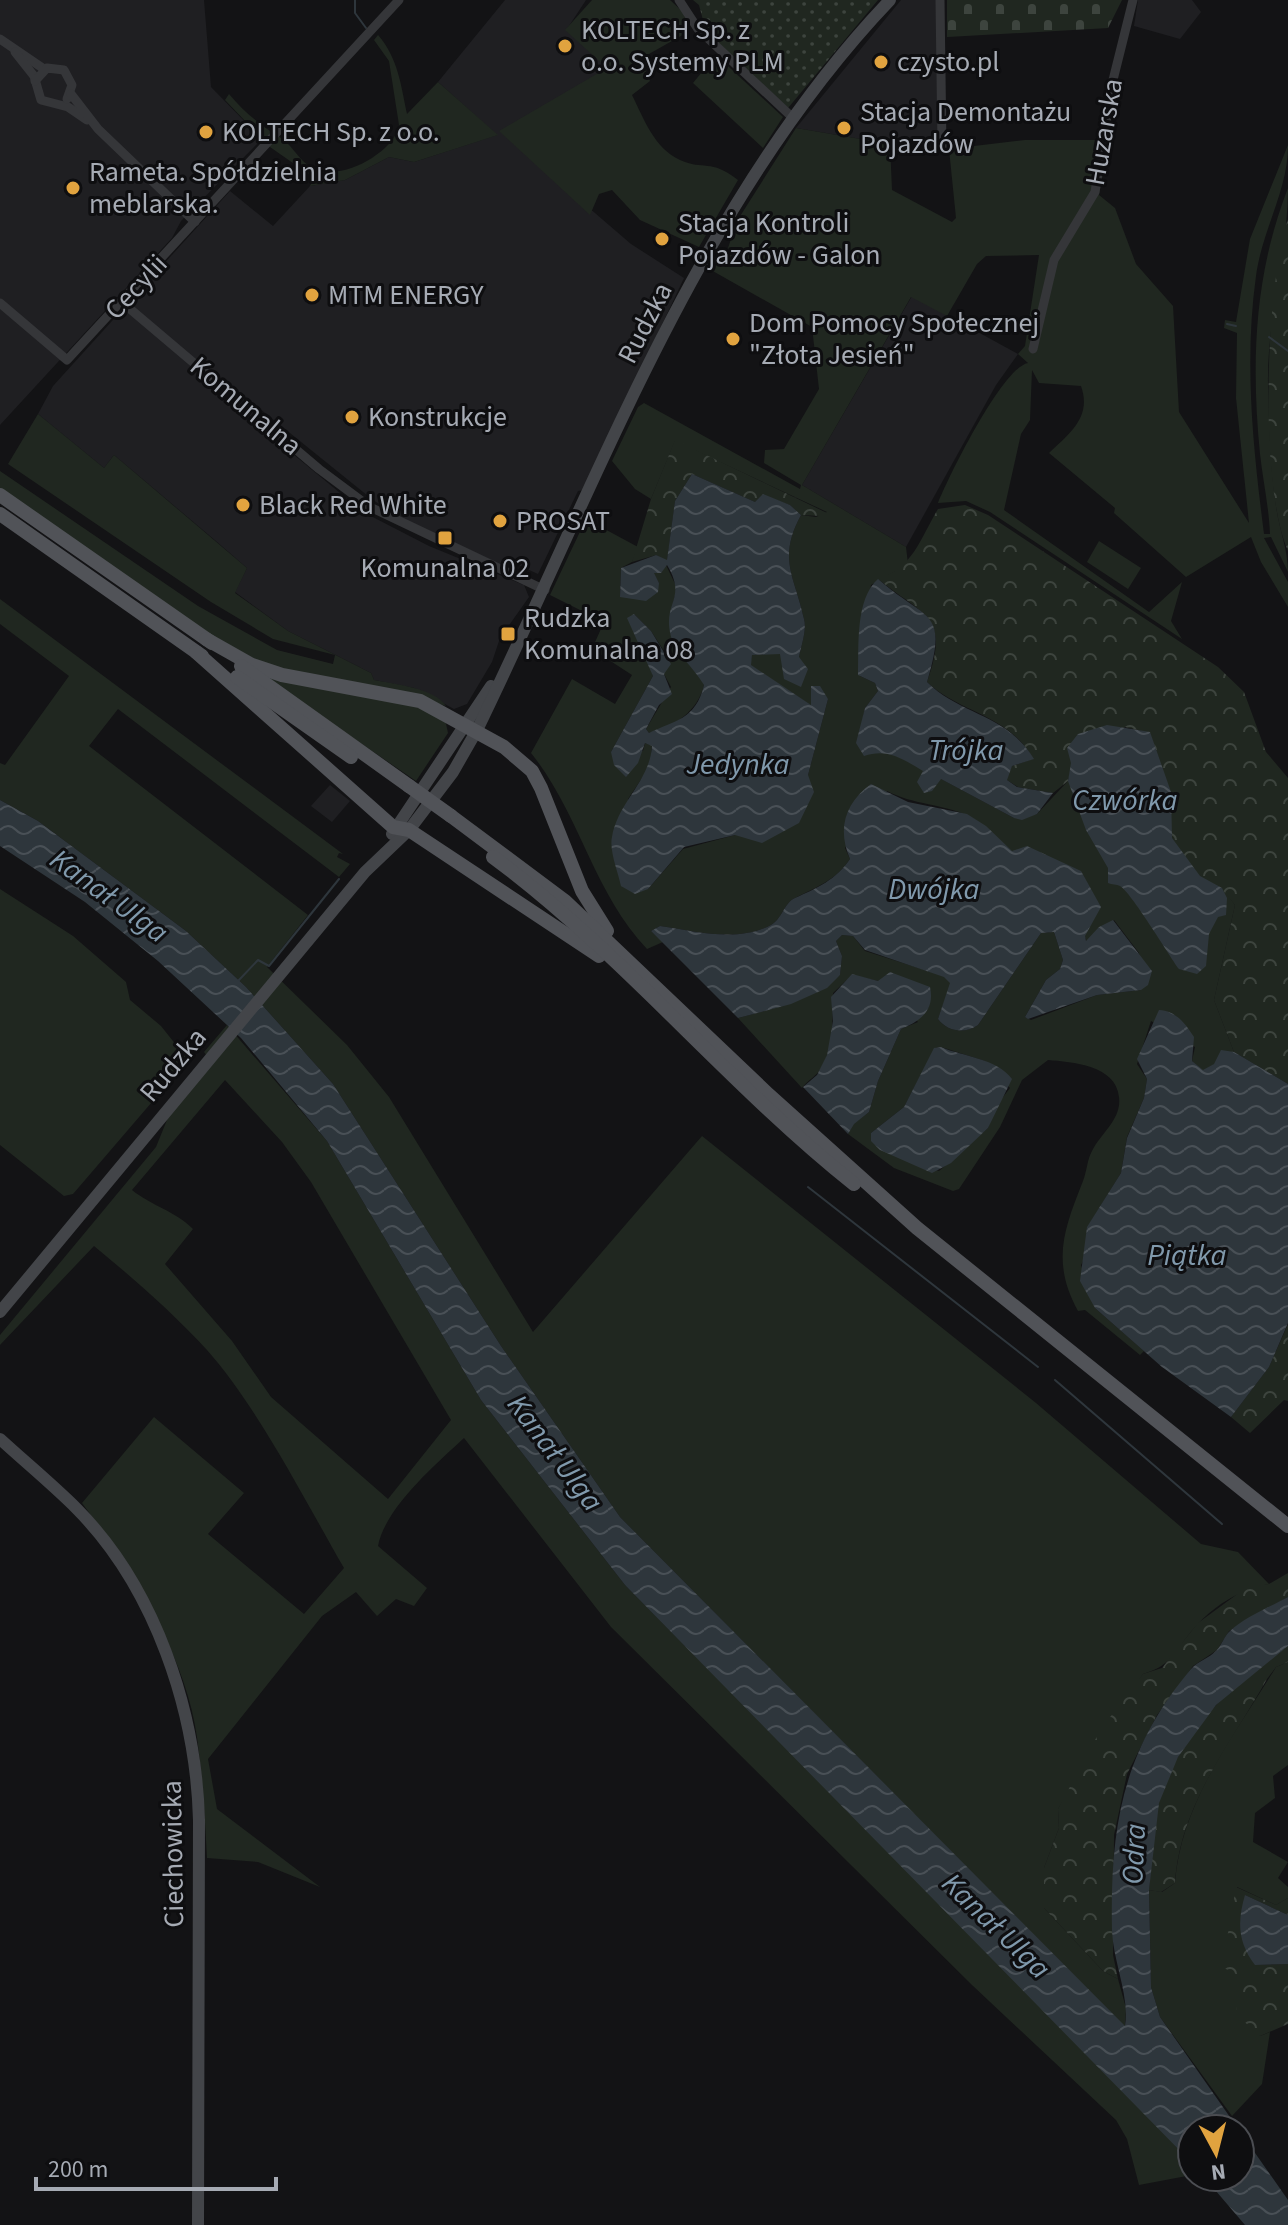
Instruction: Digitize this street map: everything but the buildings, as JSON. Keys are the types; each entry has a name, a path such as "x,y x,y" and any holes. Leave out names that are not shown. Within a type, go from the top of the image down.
{"main road":[{"name":"Rudzka","path":"0,1312 358,880 453,772 472,727 545,590 701,265 793,118 839,56 890,0"},
{"path":"0,495 206,639 407,790"},
{"path":"0,514 196,652 407,790 565,901 769,1095 917,1228 1239,1483 1288,1526"},
{"path":"206,639 252,665 282,675 420,701 472,727 519,758 532,771 588,902 604,928 641,971"},
{"path":"196,652 402,829 625,970"},
{"path":"448,818 556,907 792,1131 885,1208 917,1228"},
{"name":"Ciechowicka","path":"0,1439 78,1510 121,1565 155,1626 173,1673 191,1739 199,1820 198,2225"}],"street":[{"name":"Cecylii","path":"0,303 67,360 123,303 399,0"},
{"path":"679,0 698,29 793,118"},
{"path":"940,0 942,147"},
{"name":"Huzarska","path":"1033,349 1054,260 1095,192 1113,80 1133,0"},
{"path":"0,39 44,69 56,67 66,72 72,82 71,94 98,129 195,222"},
{"path":"15,52 35,81 39,98 49,104 60,103 71,94"},
{"path":"35,81 44,69"},
{"path":"60,103 98,129"},
{"name":"Komunalna","path":"123,303 319,469 370,507 545,590"}],"shaded area":[{"path":"0,0 204,0 211,87 262,139 181,221 172,238 0,425"},
{"name":"KOLTECH Sp. z o.o.","path":"505,0 586,0 567,29 613,68 502,133 631,244 684,278 584,490 578,491 538,574 509,561 506,567 401,518 373,500 238,391 229,401 363,512 429,546 524,585 529,597 500,638 492,662 467,704 454,709 414,688 374,680 371,673 288,631 235,592 247,568 114,455 104,468 38,414 53,386 230,191 273,226 310,186 345,180 389,157 414,162 497,135 438,82"},
{"path":"901,0 937,0 938,140 890,144 796,128"},
{"path":"1138,0 1192,0 1201,12 1180,39 1134,26"},
{"path":"912,296 1018,354 996,385 906,547 802,485"},
{"path":"330,785 350,801 332,822 311,806"}],"green space":[{"path":"592,0 670,0 684,13 688,32 640,59 650,81 632,95 651,132 671,155 688,163 720,169 738,180 699,247 640,220 612,190 599,194 590,215 499,131 607,68 565,30"},
{"path":"693,0 878,0 788,108 706,31 699,5"},
{"path":"947,0 1122,0 1108,28 947,37"},
{"path":"378,35 394,62 407,114 438,82 498,135 414,162 389,157 345,180 310,186 313,180 310,175 270,147 225,100 229,94 311,167 337,172 355,167 385,148 393,140 399,125 389,61 374,40"},
{"path":"716,55 783,117 763,148 693,83"},
{"path":"796,128 890,144 892,190 952,222 956,218 949,149 1025,140 1109,140 1099,195 1115,208 1136,264 1173,306 1179,412 1249,523 1236,398 1237,333 1224,328 1225,320 1236,322 1250,239 1288,145 1284,178 1256,276 1250,372 1253,437 1264,534 1270,534 1257,420 1256,352 1268,253 1288,188 1268,383 1272,476 1288,572 1271,537 1264,538 1288,582 1288,607 1261,562 1251,537 1186,577 1114,513 1115,508 1049,453 1077,424 1084,407 1084,397 1081,386 1039,383 1032,370 1030,420 1021,434 1004,510 1149,612 1182,582 1171,621 1182,639 990,512 966,501 938,503 964,448 991,402 1017,369 1028,363 1018,354 1025,346 1039,255 986,256 977,264 947,316 911,297 802,485 906,547 908,564 871,585 860,676 875,683 878,691 865,708 859,738 874,752 884,751 902,758 1014,818 1037,814 1068,781 1107,726 1150,732 1186,822 1208,865 1235,905 1214,1000 1234,1052 1203,1071 1192,1061 1195,1047 1151,1021 1137,1064 1147,1079 1144,1098 1127,1137 1121,1173 1087,1228 1086,1255 1081,1265 1095,1308 1144,1351 1140,1355 1085,1310 1078,1311 1065,1277 1063,1261 1066,1230 1090,1154 1114,1119 1119,1105 1116,1086 1110,1078 1091,1067 1048,1060 1022,1080 1000,1127 959,1189 953,1191 894,1168 848,1134 853,1124 869,1112 878,1081 901,1029 918,1022 878,981 852,975 833,993 828,1052 820,1070 802,1088 738,1018 779,1007 829,984 840,975 842,956 836,941 842,935 853,936 865,951 944,976 951,983 938,1019 952,1029 968,1030 978,1025 1041,933 1054,932 1063,960 1060,969 1046,980 1025,1017 1031,1020 1097,995 1141,990 1139,953 1114,920 1087,942 1052,895 980,824 959,812 887,791 845,848 850,859 845,866 826,882 791,900 771,925 731,935 660,926 651,931 663,942 647,949 613,903 562,801 531,753 572,679 615,704 632,675 592,649 604,622 550,595 586,519 638,547 632,562 621,568 620,596 659,583 653,573 666,565 677,588 673,603 704,685 691,710 667,727 649,733 646,729 671,687 664,674 668,657 651,631 634,614 653,676 611,752 643,751 645,743 652,745 650,766 628,799 648,889 683,849 735,835 808,775 828,699 811,686 812,706 750,665 752,655 781,653 799,657 805,623 790,568 790,544 801,515 816,517 827,512 675,441 651,499 635,489 612,461 638,407 644,403 800,489 801,485 764,463 765,450 784,449 819,389 812,327 711,270 727,251 737,221","holes":["941,1047 985,1061 1010,1088 996,1106 988,1128 939,1171 880,1150 871,1133 904,1107 935,1048"]},
{"path":"1288,219 1288,551 1279,521 1273,481 1268,386 1274,290"},
{"path":"38,414 104,468 114,455 247,568 235,593 288,631 371,673 374,680 424,691 446,706 394,691 272,669 195,626 0,489 0,471 198,606 277,650 333,664 335,655 273,639 211,602 8,464"},
{"path":"675,440 827,513 821,516 801,515 790,505 763,495 755,502 692,474 675,501 667,561 656,555 632,562 651,499"},
{"path":"965,505 988,515 1218,667 1244,692 1266,752 1288,778 1288,1084 1234,1052 1214,1000 1235,905 1221,888 1200,876 1172,839 1171,792 1150,733 1125,727 1072,764 1068,781 1053,793 1018,787 1006,776 1012,766 1033,759 1023,744 998,723 954,701 927,682 934,660 934,629 920,610 877,578 899,568 907,560 938,509"},
{"path":"1099,541 1141,568 1128,589 1087,562"},
{"path":"0,599 343,854 339,853 337,857 350,864 339,877 118,709 89,746 308,915 267,967 347,1045 389,1097 533,1332 702,1136 1036,1403 1201,1544 1238,1552 1269,1584 1240,1593 1222,1604 1198,1624 1169,1660 1143,1674 1058,1809 1059,1828 1044,1868 1044,1908 1103,1971 1118,1979 1126,2008 1125,2027 620,1517 501,1346 333,1084 246,987 186,931 38,821 0,800 0,763 5,765 69,676 0,624"},
{"path":"252,669 416,705 445,719 448,733 416,781"},
{"path":"0,889 73,936 126,982 130,1000 161,1026 188,1060 73,1194 64,1196 0,1145"},
{"path":"227,1025 327,1141 481,1400 625,1585 1172,2138 1176,2143 1176,2178 1139,2185 1127,2139 1116,2120 972,1985 611,1627 464,1438 401,1502 390,1517 378,1546 427,1588 414,1606 396,1599 377,1616 356,1592 322,1616 208,1759 217,1809 320,1887 258,1862 207,1858 197,1737 181,1675 137,1584 82,1503 154,1417 244,1493 208,1534 304,1614 344,1568 280,1455 226,1373 180,1322 94,1246 0,1345 0,1335 156,1147 169,1115 212,1063 204,1052","holes":["225,1080 282,1142 311,1182 451,1420 388,1499 271,1397 232,1341 165,1264 193,1229 132,1190"]},
{"path":"1288,1324 1288,1401 1284,1400 1250,1433 1231,1417 1269,1367"},
{"path":"1288,1573 1288,1597 1229,1631 1217,1650 1193,1666 1157,1715 1127,1774 1114,1835 1113,1955 1118,1979 1103,1971 1044,1908 1044,1868 1059,1828 1058,1809 1101,1729 1143,1674 1162,1668 1198,1623 1247,1587 1269,1584"},
{"path":"1288,1646 1288,1662 1276,1667 1267,1679 1209,1776 1186,1828 1175,1883 1161,1892 1149,1890 1158,1804 1177,1759 1228,1693 1268,1658"},
{"path":"1288,1662 1288,1765 1273,1776 1275,1798 1255,1813 1253,1842 1288,1862 1278,1878 1288,1887 1288,1898 1276,1905 1237,1887 1236,1974 1260,2036 1270,2032 1262,2084 1235,2113 1230,2113 1160,2017 1151,1987 1149,1890 1162,1892 1175,1883 1179,1853 1199,1797 1212,1770 1276,1667"},
{"path":"1236,1887 1276,1905 1288,1898 1288,1915 1245,1895 1255,1965 1288,1964 1288,2024 1260,2036 1237,2015 1236,1974 1222,1967"}],"water":[{"name":"Jedynka","path":"692,474 755,502 763,494 790,505 801,515 794,530 789,556 805,623 799,657 808,669 801,687 784,679 780,654 752,655 751,665 811,705 811,686 820,686 828,699 808,775 814,792 799,823 762,843 735,835 684,847 648,889 635,894 621,886 611,842 620,813 646,770 652,746 645,743 638,763 626,777 614,765 611,752 653,676 627,618 634,614 651,631 671,664 664,674 672,694 659,705 646,729 649,733 689,712 704,685 672,639 669,622 675,585 667,565 661,573 654,573 659,583 658,592 646,601 620,597 621,568 656,555 667,560 675,501"},
{"name":"Trójka","path":"878,579 921,611 934,628 936,641 927,682 954,702 1011,733 1034,759 1012,766 1007,780 1017,787 1053,793 1037,814 1022,820 1014,818 941,779 932,791 924,793 917,782 923,771 888,754 864,756 856,743 865,708 878,691 875,683 858,675 860,624 865,598"},
{"name":"Czwórka","path":"1107,725 1150,732 1171,792 1172,838 1200,876 1222,888 1227,898 1226,915 1218,917 1209,934 1206,966 1197,974 1179,969 1125,891 1119,885 1108,883 1108,868 1086,830 1068,781 1071,763 1067,748 1078,734"},
{"name":"Dwójka","path":"871,784 908,802 967,814 986,826 1012,851 1027,846 1081,871 1101,907 1085,936 1086,941 1099,927 1113,920 1152,971 1148,985 1141,990 1097,995 1028,1019 1025,1017 1046,980 1060,969 1063,960 1054,932 1041,933 978,1025 968,1030 957,1030 947,1027 938,1019 950,983 944,977 865,950 853,936 842,935 836,941 842,956 840,975 827,988 791,1004 738,1018 651,931 660,926 731,935 771,925 791,900 832,878 850,859 844,837 846,817 855,800"},
{"path":"0,800 38,821 186,931 246,987 333,1084 501,1346 620,1517 1125,2026 1125,2003 1113,1942 1112,1893 1118,1824 1135,1760 1149,1730 1191,1669 1216,1651 1236,1626 1288,1597 1288,1646 1216,1705 1178,1757 1159,1803 1149,1890 1151,1987 1160,2017 1227,2113 1176,2113 1176,2147 625,1585 481,1400 327,1141 241,1038 158,961 85,902 0,846"},
{"path":"890,972 930,987 930,1002 925,1014 901,1029 878,1081 869,1112 854,1124 848,1134 803,1087 817,1075 827,1055 833,1021 831,997 852,974 878,981"},
{"name":"Piątka","path":"1159,1010 1175,1015 1187,1027 1194,1037 1192,1061 1203,1070 1214,1064 1221,1050 1234,1052 1288,1084 1288,1323 1269,1367 1231,1417 1162,1367 1095,1308 1080,1281 1087,1227 1121,1173 1127,1138 1144,1098 1147,1079 1137,1059"},
{"path":"941,1047 989,1062 1012,1079 988,1128 951,1163 932,1173 880,1150 871,1141 871,1133 904,1107 934,1048"},
{"path":"1245,1895 1288,1915 1288,1964 1255,1965 1249,1957 1241,1932"},
{"path":"1256,2154 1288,2200 1288,2225 1245,2225 1218,2193 1256,2193"}],"waterway":[{"path":"355,0 355,13 366,28"},
{"path":"1227,324 1236,326"},
{"path":"1269,337 1288,351"},
{"path":"239,980 258,960 269,966 339,879"},
{"path":"808,1187 1038,1367"},
{"path":"1055,1380 1222,1524"}],"place":[{"name":"KOLTECH Sp. z o.o. Systemy PLM","path":"565,46"},
{"name":"czysto.pl","path":"881,62"},
{"name":"Stacja Demontażu Pojazdów","path":"844,128"},
{"name":"KOLTECH Sp. z o.o.","path":"206,132"},
{"name":"Rameta. Spółdzielnia meblarska.","path":"73,188"},
{"name":"Stacja Kontroli Pojazdów - Galon","path":"662,239"},
{"name":"MTM ENERGY","path":"312,295"},
{"name":"Dom Pomocy Społecznej \"Złota Jesień\"","path":"733,339"},
{"name":"Konstrukcje","path":"352,417"},
{"name":"Black Red White","path":"243,505"},
{"name":"PROSAT","path":"500,521"},
{"name":"Komunalna 02","path":"445,538"},
{"name":"Rudzka Komunalna 08","path":"508,634"}],"water label":[{"name":"Kanał Ulga","path":"109,896"},
{"name":"Kanał Ulga","path":"555,1453"},
{"name":"Odra","path":"1134,1854"},
{"name":"Kanał Ulga","path":"996,1926"}]}
